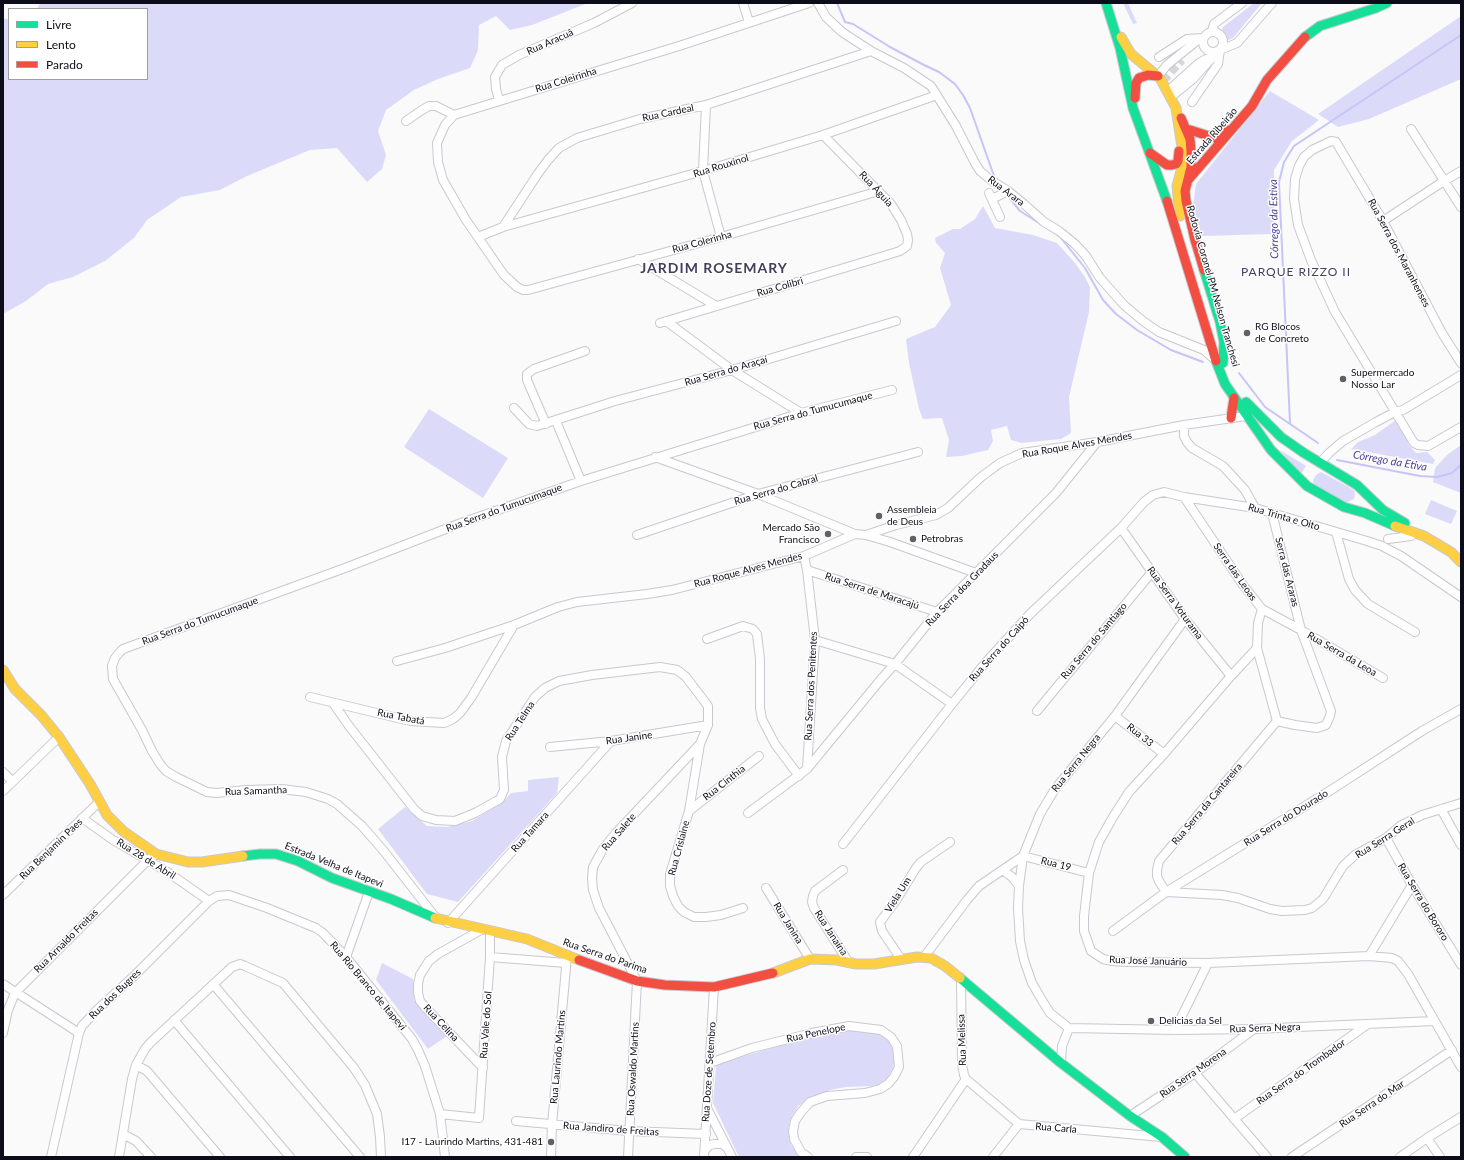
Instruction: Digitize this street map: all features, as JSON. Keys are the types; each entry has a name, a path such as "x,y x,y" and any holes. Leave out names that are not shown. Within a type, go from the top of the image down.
{"main road":[{"name":"Rodovia Coronel PM Nelson Tranchesi","path":"1107,3 1116,20 1120,36 1131,54 1158,76 1170,94 1177,110 1184,160 1177,186 1178,208 1225,384 1246,416 1282,462 1308,486 1344,507 1365,513 1388,524 1424,536 1451,552 1461,562"},
{"name":"Rodovia Coronel PM Nelson Tranchesi","path":"1107,3 1120,48 1134,109 1168,202 1196,299 1219,362 1240,395 1272,430 1320,463 1357,485 1383,510 1401,522 1438,534 1461,551"},
{"name":"Estrada Ribeirão","path":"1188,180 1252,106 1267,80 1312,31 1326,23 1376,8 1387,3"},
{"path":"1134,109 1136,80 1143,76 1158,76"},
{"name":"Estrada Ribeirão","path":"1190,130 1209,138 1219,137 1252,106"},
{"path":"1177,110 1190,130 1196,149 1195,158 1188,180 1186,201 1195,240 1220,322 1224,342 1219,362"},
{"path":"1177,110 1187,129 1190,139 1191,167"},
{"path":"1150,153 1167,165 1176,164 1179,157 1180,130"},
{"path":"1229,418 1234,398"},
{"path":"1246,416 1272,430"},
{"path":"1308,486 1310,472 1320,463"},
{"path":"1344,507 1357,500 1360,493 1357,485"},
{"path":"3,670 6,685 59,737 90,784 99,802 115,823 156,854"},
{"name":"Estrada Velha de Itapevi","path":"156,854 188,862 207,862 260,854 276,854 298,861 332,878 391,899 448,923"},
{"name":"Rua Serra do Parima","path":"448,923 527,939 567,960 637,981 683,986 714,987 744,982 771,974 810,959 874,964 901,959 924,957"},
{"path":"924,957 931,958 961,978 1061,1064 1130,1116 1162,1137 1185,1157"}],"street":[{"name":"Rua Aracuã","path":"499,100 495,77 502,65 519,55 594,23 632,3"},
{"path":"743,3 749,22"},
{"name":"Rua Coleirinha","path":"454,115 679,46 809,3"},
{"name":"Rua Arara","path":"818,3 826,17 842,32 871,51 904,68 931,86 956,126 974,162 980,170 992,181 1008,191 1044,222 1059,231 1075,244 1086,256 1112,293 1143,321 1159,332 1204,350 1219,362"},
{"path":"1212,32 1214,24 1242,3"},
{"path":"1215,54 1237,43 1272,3"},
{"path":"1170,94 1193,79 1215,54 1223,44 1223,38 1218,33 1212,32 1206,35 1203,41 1207,50 1215,54 1218,64 1192,102"},
{"path":"1158,76 1167,65 1202,38"},
{"path":"1159,57 1187,39 1202,38"},
{"path":"1182,60 1200,43 1202,38"},
{"name":"Rua Cardeal","path":"503,227 537,175 559,148 577,138 640,119 706,105 871,51"},
{"name":"Rua Rouxinol","path":"478,237 503,227 703,171 823,135 936,94"},
{"path":"706,105 703,171 721,237"},
{"path":"406,121 430,106 436,106 454,115 445,125 438,143 438,162 440,173 446,188 478,237"},
{"path":"1411,130 1461,207"},
{"name":"Rua Águia","path":"823,135 880,191 891,204 901,220 907,234 907,246 900,251"},
{"name":"Rua Serra dos Maranhenses","path":"1395,412 1335,312 1311,260 1298,225 1294,200 1295,180 1299,166 1304,157 1312,150 1332,141 1337,143 1383,221 1442,333 1461,363"},
{"path":"1383,221 1461,171"},
{"name":"Rua Colerinha","path":"478,237 504,276 523,290 536,289 880,191"},
{"path":"1000,218 990,196 1008,191"},
{"name":"Rua Colibri","path":"732,370 663,322 900,251"},
{"path":"638,259 716,306"},
{"name":"Rodovia Coronel PM Nelson Tranchesi","path":"1191,344 1202,342 1204,337 1196,299"},
{"name":"Rua Serra do Araçaí","path":"546,424 615,401 732,370 896,321"},
{"path":"514,408 532,426 546,424 527,380 527,374 534,369 585,351"},
{"path":"1395,412 1403,404 1461,369"},
{"path":"732,370 801,413"},
{"path":"1320,463 1336,447 1371,425 1395,412 1404,410 1461,375"},
{"name":"Rua Serra do Tumucumaque","path":"123,649 344,568 461,523 581,481 801,413 892,390"},
{"path":"1395,412 1411,440 1418,445 1428,446 1461,427"},
{"name":"Rua Roque Alves Mendes","path":"397,661 445,648 558,607 577,602 672,590 804,556 855,534 866,535 896,525 936,515 943,512 981,477 1000,463 1022,453 1097,442 1184,425 1246,416"},
{"path":"1229,418 1255,428"},
{"path":"556,421 581,481"},
{"path":"1184,425 1184,436 1186,442 1192,448 1223,466 1245,490 1255,508"},
{"name":"Rua Serra doa Gradaus","path":"748,814 807,769 882,678 896,664 937,612 1056,492 1097,442"},
{"name":"Rua Serra do Cabral","path":"636,535 758,494 918,452"},
{"path":"655,457 758,494 855,534"},
{"name":"Rua Serra do Caipó","path":"843,844 952,704 987,661 1030,614 1122,528 1144,502 1153,495 1164,492 1184,497"},
{"name":"Rua Trinta e Oito","path":"1184,497 1255,508 1382,546 1401,556 1461,597"},
{"name":"Serra das Leoas","path":"1184,497 1243,585 1262,609 1302,630"},
{"name":"Serra das Araras","path":"1272,514 1302,630 1329,707 1330,716 1326,724 1317,728 1295,726 1277,721"},
{"path":"1382,546 1388,538 1388,524"},
{"path":"890,542 892,532 896,525"},
{"name":"Rua Serra Voturama","path":"1122,528 1185,619 1231,676"},
{"path":"1336,532 1349,579 1355,590 1368,604 1415,632"},
{"path":"866,535 890,542 976,573"},
{"path":"1388,538 1402,536 1424,536"},
{"name":"Rua Serra dos Penitentes","path":"804,556 816,640 807,769"},
{"name":"Rua Serra de Maracajú","path":"807,570 937,612"},
{"name":"Rua Serra do Santiago","path":"1036,711 1152,572"},
{"path":"1262,609 1258,623 1257,648 1277,721"},
{"name":"Rua Serra Negra","path":"1185,619 1115,716 1054,789 1040,814 1023,856 1019,886 1018,926 1020,941 1024,960 1032,983 1043,1002 1050,1012 1069,1028 1174,1030 1254,1029 1434,1021"},
{"name":"Rua Tabatá","path":"310,697 333,704 410,721 444,722 453,719 460,713 471,698 514,624"},
{"path":"707,638 743,626 753,629 758,634 760,659 760,708 762,719 775,744 799,776"},
{"name":"Rua Serra da Leoa","path":"1302,630 1383,678"},
{"path":"816,640 896,664 952,704"},
{"name":"Rua José Januário","path":"1257,648 1129,792 1099,842 1089,873 1085,904 1084,930 1090,951 1112,961 1208,963 1369,956 1384,957 1398,961 1408,974 1461,1067"},
{"name":"Rua Samantha","path":"123,649 115,658 112,666 113,679 142,730 152,751 166,771 207,792 216,793 281,789 306,792 328,799 337,804 366,830 436,919"},
{"name":"Rua Telma","path":"333,704 414,809 422,816 446,822 464,819 500,799 504,785 502,757 506,741 535,697 545,688 560,681 592,675 660,667 677,670 686,677 708,706 708,725 700,744"},
{"name":"Rua Serra do Dourado","path":"1113,931 1166,892 1331,790 1422,730 1461,709"},
{"name":"Rua 33","path":"1115,716 1164,754"},
{"name":"Rua Serra da Cantareira","path":"1166,892 1157,876 1159,861 1277,721"},
{"name":"Rua Janine","path":"550,747 611,741 708,725"},
{"path":"3,791 59,737"},
{"name":"Rua Tamara","path":"448,923 611,741"},
{"name":"Rua Crislaine","path":"700,744 689,811 670,874 670,886 678,906 684,912 694,917 721,915 743,908"},
{"name":"Rua Salete","path":"637,981 599,908 593,890 593,867 603,849 615,834 700,744"},
{"name":"Rua Cinthia","path":"689,811 759,756"},
{"path":"3,772 12,782"},
{"name":"Rua Benjamin Paes","path":"3,895 99,802"},
{"name":"Rua Serra Geral","path":"1166,892 1222,895 1238,898 1270,909 1282,911 1305,910 1312,908 1323,899 1343,866 1355,855 1386,838 1400,826 1422,815 1461,803"},
{"path":"1441,809 1461,845"},
{"name":"Rua 28 de Abril","path":"82,818 166,871 209,901"},
{"name":"Rua Serra do Bororo","path":"1386,838 1412,885 1461,965"},
{"name":"Viela Um","path":"901,959 882,931 880,922 898,899 921,862 950,842"},
{"name":"Rua Arnaldo Freitas","path":"3,1033 8,1010 15,993 147,860 156,854"},
{"path":"924,957 979,886 985,881 1004,871 1023,856"},
{"name":"Rua 19","path":"1023,856 1089,873"},
{"name":"Rua Janaína","path":"843,870 815,891 812,902 814,908 850,963"},
{"path":"1004,871 1012,877 1019,886"},
{"path":"1369,956 1412,885"},
{"name":"Rua Janina","path":"766,888 810,959"},
{"path":"346,957 369,892"},
{"name":"Rua Rio Branco de Itapevi","path":"209,901 217,896 229,895 308,924 323,933 346,957 412,1039 425,1066 440,1114 445,1157"},
{"name":"Rua dos Bugres","path":"51,1157 79,1033 82,1026 209,901"},
{"name":"Rua Vale do Sol","path":"440,1114 479,1118 490,957 486,931"},
{"name":"Rua Celina","path":"483,1068 420,1001 418,984 420,975 429,961 438,954 486,931"},
{"path":"490,957 567,960"},
{"name":"Rua Laurindo Martins","path":"551,1157 552,1125 567,960"},
{"path":"1174,1030 1208,963"},
{"path":"119,1157 132,1079 136,1065 145,1049 174,1020 232,967 240,964 283,983 354,1068 365,1086 377,1114 381,1157"},
{"name":"Rua Melissa","path":"913,1157 966,1079 962,1064 961,978"},
{"name":"Rua Oswaldo Martins","path":"628,1157 637,981"},
{"path":"3,984 79,1033"},
{"path":"213,984 360,1157"},
{"name":"Rua Doze de Setembro","path":"705,1153 706,1105 714,987"},
{"path":"174,1020 290,1157"},
{"name":"Rua Serra do Trombador","path":"1234,1119 1368,1024"},
{"name":"Rua Penelope","path":"710,1063 752,1048 812,1033 849,1026 881,1030 891,1037 897,1046 899,1057 898,1067 894,1077 888,1084 880,1089 865,1093 827,1096 810,1102 801,1112 795,1121 793,1131 794,1139 801,1152 808,1157"},
{"path":"1061,1064 1062,1046 1069,1028"},
{"name":"Rua Serra Morena","path":"1130,1116 1194,1073 1254,1029"},
{"name":"Rua Serra do Mar","path":"1292,1157 1452,1050"},
{"path":"136,1065 147,1071 220,1157"},
{"path":"1194,1073 1267,1157"},
{"path":"966,1079 1019,1124 993,1157"},
{"path":"706,1105 732,1157"},
{"path":"1400,1157 1461,1117"},
{"name":"Rua Jandiro de Freitas","path":"516,1121 629,1131 706,1134"},
{"name":"Rua Carla","path":"1019,1124 1162,1137"},
{"path":"123,1134 136,1141 150,1157"},
{"path":"1427,1138 1440,1157"},
{"path":"705,1153 710,1145 718,1143 727,1148"},
{"path":"856,1157 867,1157"}],"shaded area":[{"path":"40,3 588,3 532,25 510,30 496,16 479,25 478,50 470,68 438,79 414,90 386,110 378,131 386,155 382,169 367,182 337,148 310,150 247,176 220,190 181,197 147,220 134,238 105,261 73,277 48,284 26,301 3,314 3,19 8,19 8,80 148,80 148,8 38,8"},
{"path":"1123,3 1128,3 1137,23 1133,24"},
{"path":"1254,3 1262,3 1233,38 1228,40 1224,38 1221,31 1223,27"},
{"path":"1461,16 1461,79 1369,119 1338,127 1318,114"},
{"path":"1270,91 1319,120 1292,141 1274,170 1274,234 1201,236 1193,206 1196,184"},
{"path":"983,206 995,228 1033,235 1057,243 1075,263 1090,287 1089,312 1069,397 1071,433 1061,439 1022,443 1011,440 1007,426 991,430 993,441 988,450 962,456 946,457 949,440 942,418 923,419 919,409 909,363 906,339 935,327 951,305 940,268 945,253 936,243 935,238 953,229 960,229 975,219"},
{"path":"429,409 508,458 483,498 404,447"},
{"path":"1396,420 1409,445 1416,453 1427,452 1435,460 1433,464 1351,449 1358,442 1375,435"},
{"path":"1461,445 1461,493 1433,482 1435,468 1447,455"},
{"path":"1280,450 1306,466 1300,475"},
{"path":"1321,472 1354,490 1354,499 1346,503 1314,485 1313,480 1316,475"},
{"path":"1431,500 1457,511 1451,524 1425,514"},
{"path":"559,777 557,793 458,902 427,894 378,829 405,807 427,826 447,827 472,821 503,802 511,793 528,791 528,780"},
{"path":"382,963 413,979 414,1000 447,1036 428,1049 376,980"},
{"path":"850,1028 876,1032 888,1040 893,1049 895,1059 893,1068 888,1077 881,1084 874,1086 846,1087 830,1090 812,1097 798,1106 790,1120 788,1131 791,1145 800,1157 739,1157 713,1103 716,1067 718,1064 811,1036"}],"waterway":[{"path":"837,3 845,22 853,24 890,47 939,72 955,84 970,108 994,176"},
{"name":"Córrego da Estiva","path":"1290,423 1279,182 1284,162 1294,146 1461,35"},
{"path":"1006,194 1020,211 1058,235"},
{"path":"1061,238 1085,268 1103,300 1116,314 1137,330 1171,350 1203,362"},
{"name":"Córrego da Etiva","path":"1239,373 1265,407 1318,443"},
{"name":"Córrego da Etiva","path":"1337,460 1420,476 1437,477 1452,473 1461,465"}],"tunnel":[{"path":"1163,81 1182,60"}],"traffic: fast":[{"path":"1106,3 1120,48 1133,108 1167,201"},
{"path":"1305,37 1320,26 1387,3"},
{"path":"1204,270 1220,322 1224,342 1223,363"},
{"path":"1216,361 1225,384 1271,450 1307,486 1344,507 1365,513 1395,526"},
{"path":"1246,402 1281,437 1304,453 1357,485 1383,510 1405,523"},
{"path":"243,856 276,854 298,861 332,878 391,899 435,918"},
{"path":"960,978 1061,1063 1130,1116 1162,1137 1185,1157"}],"traffic: slow":[{"path":"1121,37 1131,54 1160,78 1176,108 1184,160 1177,186 1180,216"},
{"path":"1395,526 1424,536 1451,552 1461,562"},
{"path":"3,670 15,689 41,715 59,737 90,784 107,815 123,831 156,854 188,862 202,862 243,856"},
{"path":"435,918 527,939 579,960"},
{"path":"773,973 810,959 837,960 856,964 874,964 917,957 931,958 945,966 960,978"}],"traffic: jam":[{"path":"1188,180 1252,106 1267,80 1305,37"},
{"path":"1135,98 1136,83 1139,78 1148,75 1158,76"},
{"path":"1181,118 1190,139 1191,152 1191,167 1185,191 1186,201 1204,270"},
{"path":"1190,130 1215,138 1223,135 1227,130"},
{"path":"1150,153 1167,165 1172,165 1176,164 1178,161 1179,151"},
{"path":"1167,201 1216,361"},
{"path":"1231,418 1234,398"},
{"path":"579,960 637,981 665,985 714,987 773,973"}],"place":[{"name":"RG Blocos de Concreto","path":"1247,333"},
{"name":"Supermercado Nosso Lar","path":"1343,379"},
{"name":"Assembleia de Deus","path":"879,516"},
{"name":"Mercado São Francisco","path":"828,534"},
{"name":"Petrobras","path":"913,539"},
{"name":"Delicias da Sel","path":"1151,1021"},
{"name":"I17 - Laurindo Martins, 431-481","path":"551,1142"}],"district":[{"name":"JARDIM ROSEMARY","path":"714,268"},
{"name":"PARQUE RIZZO II","path":"1296,272"}]}
